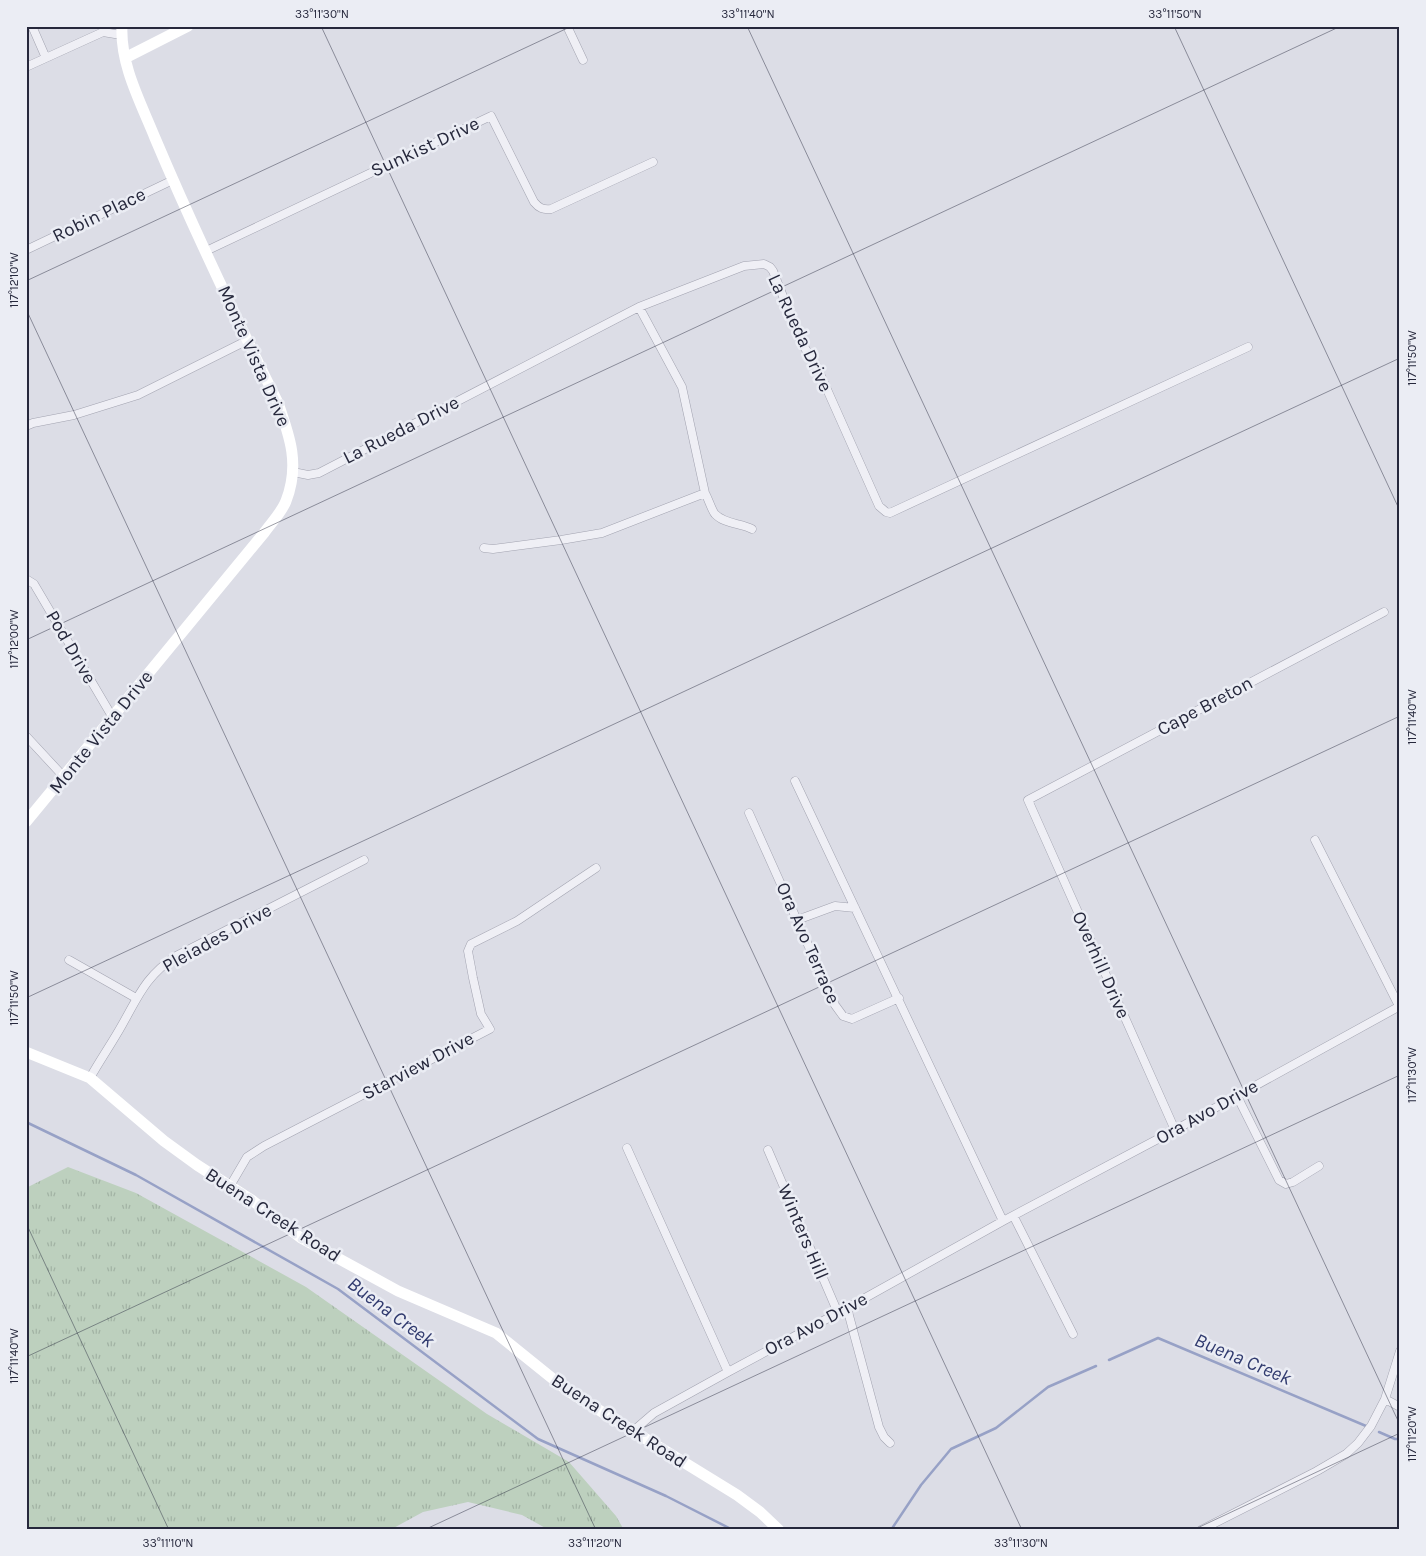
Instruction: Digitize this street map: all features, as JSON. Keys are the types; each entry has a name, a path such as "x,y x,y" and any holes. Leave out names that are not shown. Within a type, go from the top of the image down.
{"main road":[{"path":"125,58 188,26"},
{"name":"Monte Vista Drive","path":"26,822 264,533 286,502 293,472 291,439 278,403 173,180 130,76 121,31"},
{"name":"Buena Creek Road","path":"26,1052 90,1078 164,1141 253,1201 301,1238 398,1291 496,1333 568,1392 737,1495 760,1512 779,1530"}],"street":[{"path":"32,26 46,58"},
{"path":"567,26 583,60"},
{"path":"26,67 103,32 121,31"},
{"name":"Sunkist Drive","path":"206,251 491,116 534,202 543,210 551,209 653,162"},
{"name":"Robin Place","path":"26,250 173,180"},
{"name":"La Rueda Drive","path":"293,472 308,475 319,473 639,307 744,266 764,264 773,271 802,342 819,372 879,506 890,513 1248,347"},
{"path":"639,307 682,387 705,493 715,514 725,520 752,529"},
{"path":"26,426 74,415 138,395 248,340"},
{"path":"484,548 493,549 602,533 705,493"},
{"name":"Pod Drive","path":"26,579 34,584 113,718"},
{"name":"Cape Breton","path":"1028,800 1384,612"},
{"path":"26,736 64,777"},
{"path":"795,781 1003,1221"},
{"name":"Overhill Drive","path":"1028,800 1175,1130"},
{"name":"Ora Avo Terrace","path":"749,813 835,1005 843,1016 852,1019 899,998"},
{"path":"1314,840 1399,1006"},
{"name":"Pleiades Drive","path":"90,1078 136,998 163,965 176,956 364,860"},
{"name":"Starview Drive","path":"230,1186 247,1157 264,1146 490,1029 482,1014 473,978 468,951 471,944 517,921 596,868"},
{"path":"797,920 834,906 855,908"},
{"path":"69,960 136,998"},
{"name":"Ora Avo Drive","path":"632,1432 654,1413 1399,1006"},
{"path":"1237,1096 1279,1180 1286,1184 1293,1182 1319,1166"},
{"path":"626,1148 728,1372"},
{"name":"Winters Hill","path":"768,1150 838,1313"},
{"path":"1014,1217 1073,1334"},
{"path":"847,1308 879,1427 884,1438 890,1443"},
{"path":"1201,1530 1346,1454 1358,1443 1371,1426 1386,1399 1400,1351"},
{"path":"1386,1399 1400,1407"}],"green space":[{"path":"68,1167 136,1193 306,1287 487,1414 569,1462 616,1516 624,1530 549,1530 522,1515 468,1502 423,1512 390,1530 26,1530 26,1188"}],"waterway":[{"name":"Buena Creek","path":"26,1122 136,1175 338,1289 538,1439 666,1496 733,1530"},
{"name":"Buena Creek","path":"1109,1360 1158,1338 1366,1426"},
{"name":"Buena Creek","path":"891,1530 921,1485 951,1449 996,1428 1048,1387 1096,1366"},
{"name":"Buena Creek","path":"1379,1432 1395,1439 1400,1439"}]}
